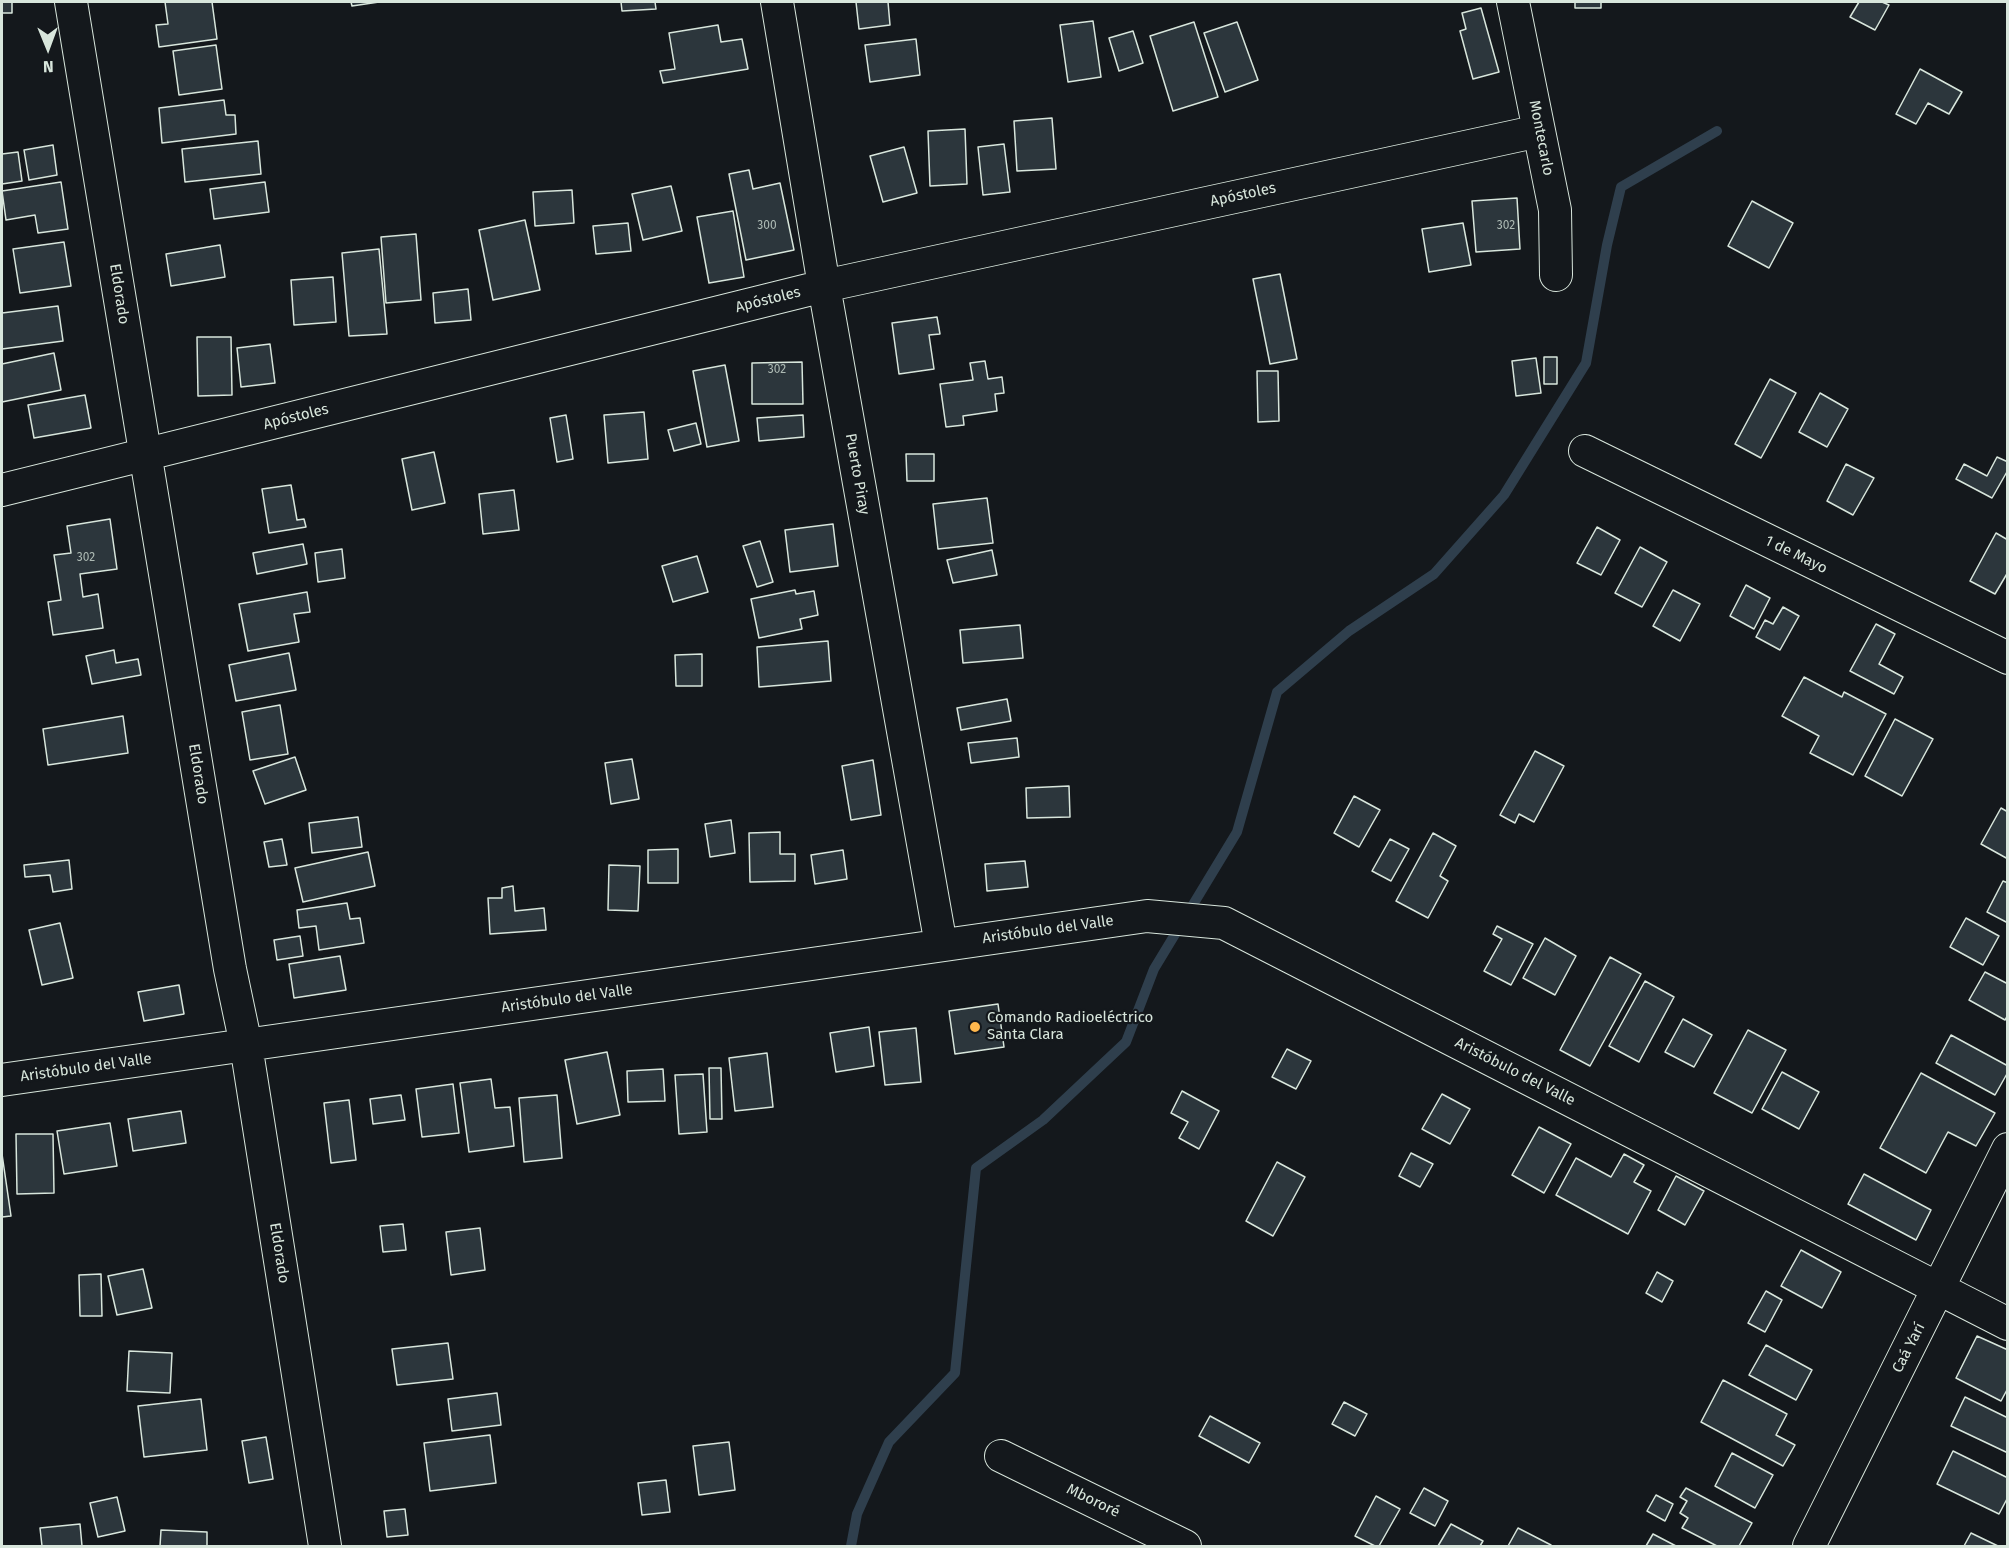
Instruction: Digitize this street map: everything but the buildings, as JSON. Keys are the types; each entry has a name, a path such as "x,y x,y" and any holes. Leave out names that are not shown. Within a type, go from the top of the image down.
{"street":[{"name":"Eldorado","path":"72,2 230,969 246,1045 325,1546"},
{"name":"Puerto Piray","path":"777,2 824,286 941,945"},
{"name":"Montecarlo","path":"1513,2 1555,210 1556,275"},
{"name":"Apóstoles","path":"2,490 824,286 1539,131"},
{"name":"1 de Mayo","path":"1585,451 2007,658"},
{"name":"Aristóbulo del Valle","path":"2,1080 1146,916 1224,923 2007,1324"},
{"name":"Caá Yarí","path":"1809,1546 1939,1290 2007,1149"},
{"name":"Mbororé","path":"1001,1456 1185,1546"}],"waterway":[{"path":"851,1546 857,1514 889,1442 955,1373 976,1168 1043,1120 1126,1042 1154,969 1237,832 1277,692 1349,631 1434,574 1504,495 1586,363 1607,245 1621,187 1717,131"}],"place":[{"name":"Comando Radioeléctrico Santa Clara","path":"975,1027"}]}
